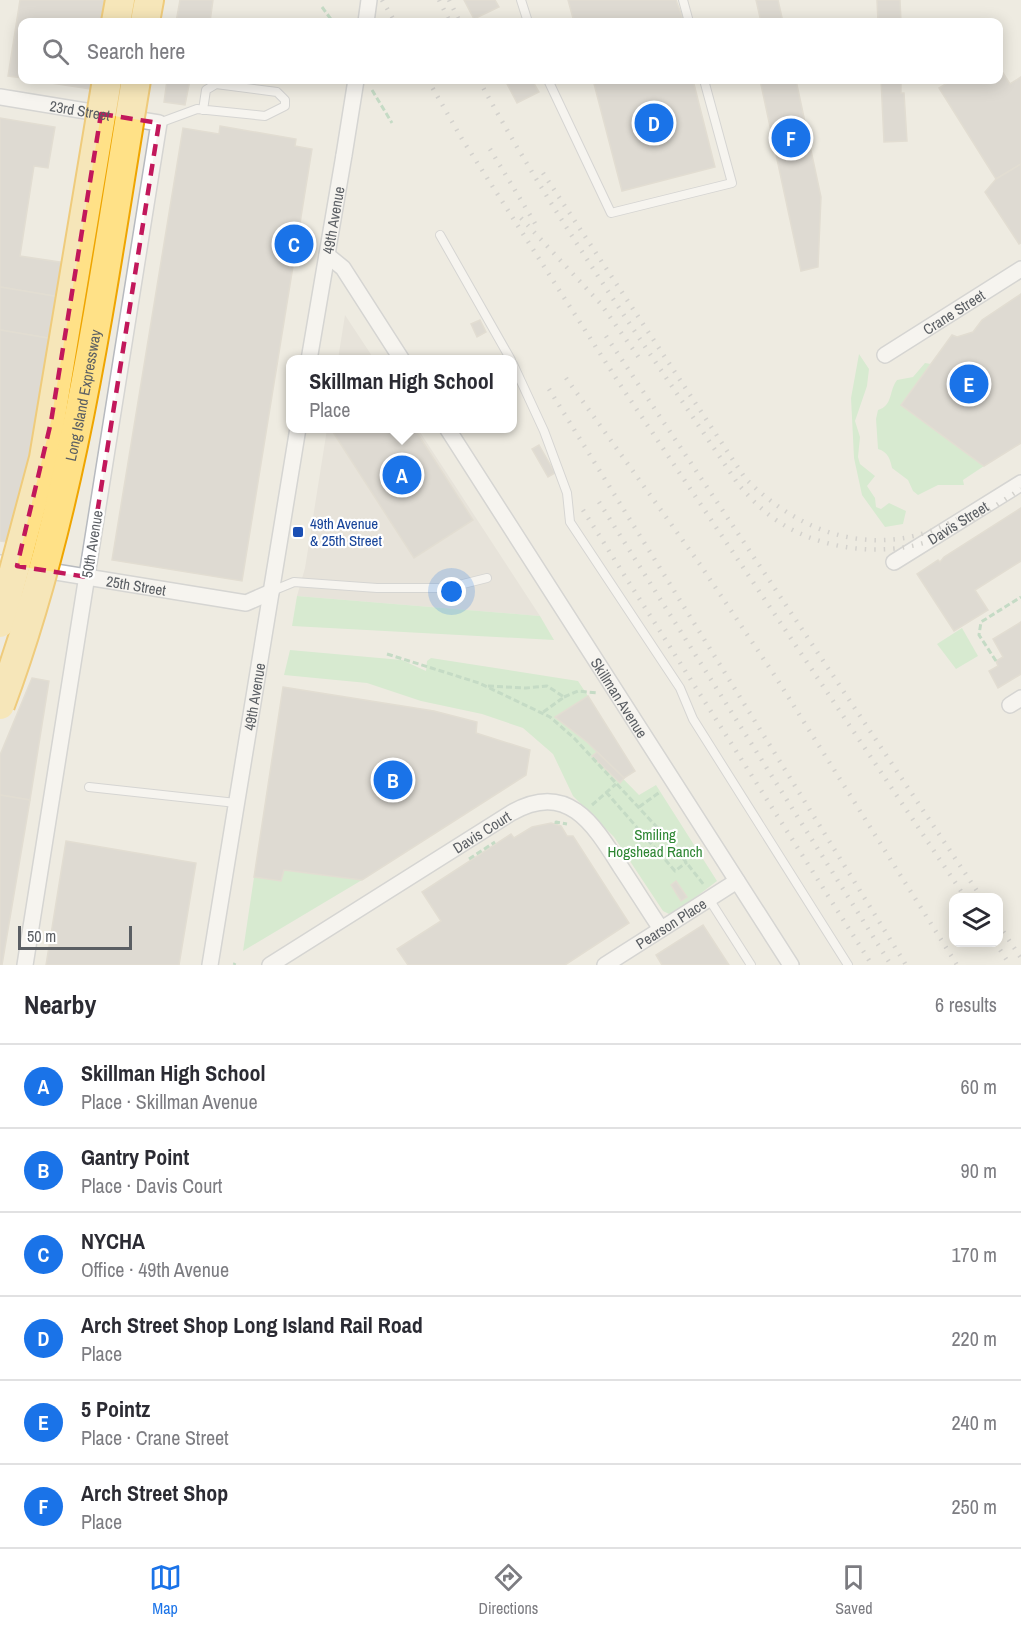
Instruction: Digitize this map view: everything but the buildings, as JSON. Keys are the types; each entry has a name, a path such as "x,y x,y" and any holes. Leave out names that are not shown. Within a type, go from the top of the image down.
{"highway":[{"path":"117,18 120,0"},
{"path":"146,18 149,0"},
{"name":"Long Island Expressway","path":"0,622 44,458 106,84"},
{"name":"Long Island Expressway","path":"0,705 33,610 64,493 135,84"}],"street":[{"path":"367,18 369,0"},
{"name":"49th Avenue","path":"310,355 355,84"},
{"name":"23rd Street","path":"0,97 159,123"},
{"name":"50th Avenue","path":"25,965 159,123"},
{"path":"327,255 343,268 399,355"},
{"name":"Crane Street","path":"885,355 1021,268"},
{"name":"49th Avenue","path":"210,965 297,433"},
{"name":"Skillman Avenue","path":"450,433 791,965"},
{"name":"Davis Street","path":"894,562 1021,483"},
{"name":"25th Street","path":"0,563 246,603 271,592"},
{"name":"Davis Court","path":"270,965 523,807 545,802 559,803 585,817 601,836 661,929"},
{"name":"Pearson Place","path":"605,965 737,880"}],"lane":[{"path":"521,0 527,18"},
{"path":"683,0 688,18"},
{"path":"159,123 197,109 203,110 265,116 285,106 285,100 277,92 216,84 206,90 203,110"},
{"path":"550,84 591,176 611,213 732,183 705,84"},
{"path":"440,235 508,355"},
{"path":"517,373 544,431 567,493 570,522 674,678 693,719 848,965"},
{"path":"271,592 294,582 377,588 447,588 487,578"},
{"path":"89,787 236,803"},
{"path":"710,898 751,965"}],"path":[{"path":"322,7 330,18"},
{"path":"372,90 392,123"},
{"path":"996,661 979,634 981,622 1021,597"},
{"path":"387,654 486,686 542,713 574,738 639,807 687,862 710,898"},
{"path":"486,686 525,688 547,686 564,697"},
{"path":"542,713 564,697 578,691 597,693"},
{"path":"585,817 592,805 616,783"},
{"path":"606,792 675,871 687,862"},
{"path":"639,807 660,792"},
{"path":"556,824 556,822 567,825 568,822"},
{"path":"469,859 497,842"}],"highlighted area":[{"path":"101,114 159,123 87,577 17,566 51,422"}],"shaded area":[{"path":"345,315 371,355 339,355"},
{"path":"326,433 421,433 540,616 297,596 305,568"}],"green space":[{"path":"859,354 869,369 867,386 855,421 860,437 858,457 860,464 875,476 867,486 875,498 876,507 881,509 889,503 906,511 903,524 885,527 862,495 854,458 851,398"},
{"path":"925,363 931,364 901,405 984,466 963,480 964,485 938,485 918,495 913,491 908,480 892,468 886,454 878,449 876,419 878,410 886,405 897,380 913,377"},
{"path":"297,596 540,616 554,640 292,626"},
{"path":"962,628 978,656 956,669 937,644"},
{"name":"Smiling Hogshead Ranch","path":"290,650 402,660 426,671 427,661 431,658 578,681 588,696 555,717 587,742 639,795 656,785 717,881 676,912 669,914 663,911 614,837 573,796 553,754 523,728 482,714 421,701 367,683 284,675"},
{"path":"284,870 362,880 243,951 254,877 281,881"}],"railway":[{"path":"382,0 393,18"},
{"path":"439,0 448,18"},
{"path":"449,0 458,18"},
{"path":"430,84 462,139 619,383 962,893"},
{"path":"481,84 571,234 738,484 778,521 798,533 844,547 893,549 916,545 949,533 1021,489"},
{"path":"490,149 536,225"},
{"path":"543,173 745,478 768,498 792,515 818,528 844,536 872,540 900,539 928,532 957,519"},
{"path":"521,218 600,303 642,362"},
{"path":"606,336 978,893"},
{"path":"566,378 699,563 775,676 957,965"},
{"path":"549,389 906,965"},
{"path":"599,502 891,965"},
{"path":"583,510 872,965"},
{"path":"1003,931 1021,958"},
{"path":"998,947 1010,965"}],"place":[{"name":"Arch Street Shop Long Island Rail Road","path":"654,123"},
{"name":"Arch Street Shop","path":"791,138"},
{"name":"NYCHA","path":"294,244"},
{"name":"5 Pointz","path":"969,384"},
{"name":"Skillman High School","path":"402,475"},
{"name":"49th Avenue & 25th Street","path":"298,532"},
{"name":"Gantry Point","path":"393,780"}]}
